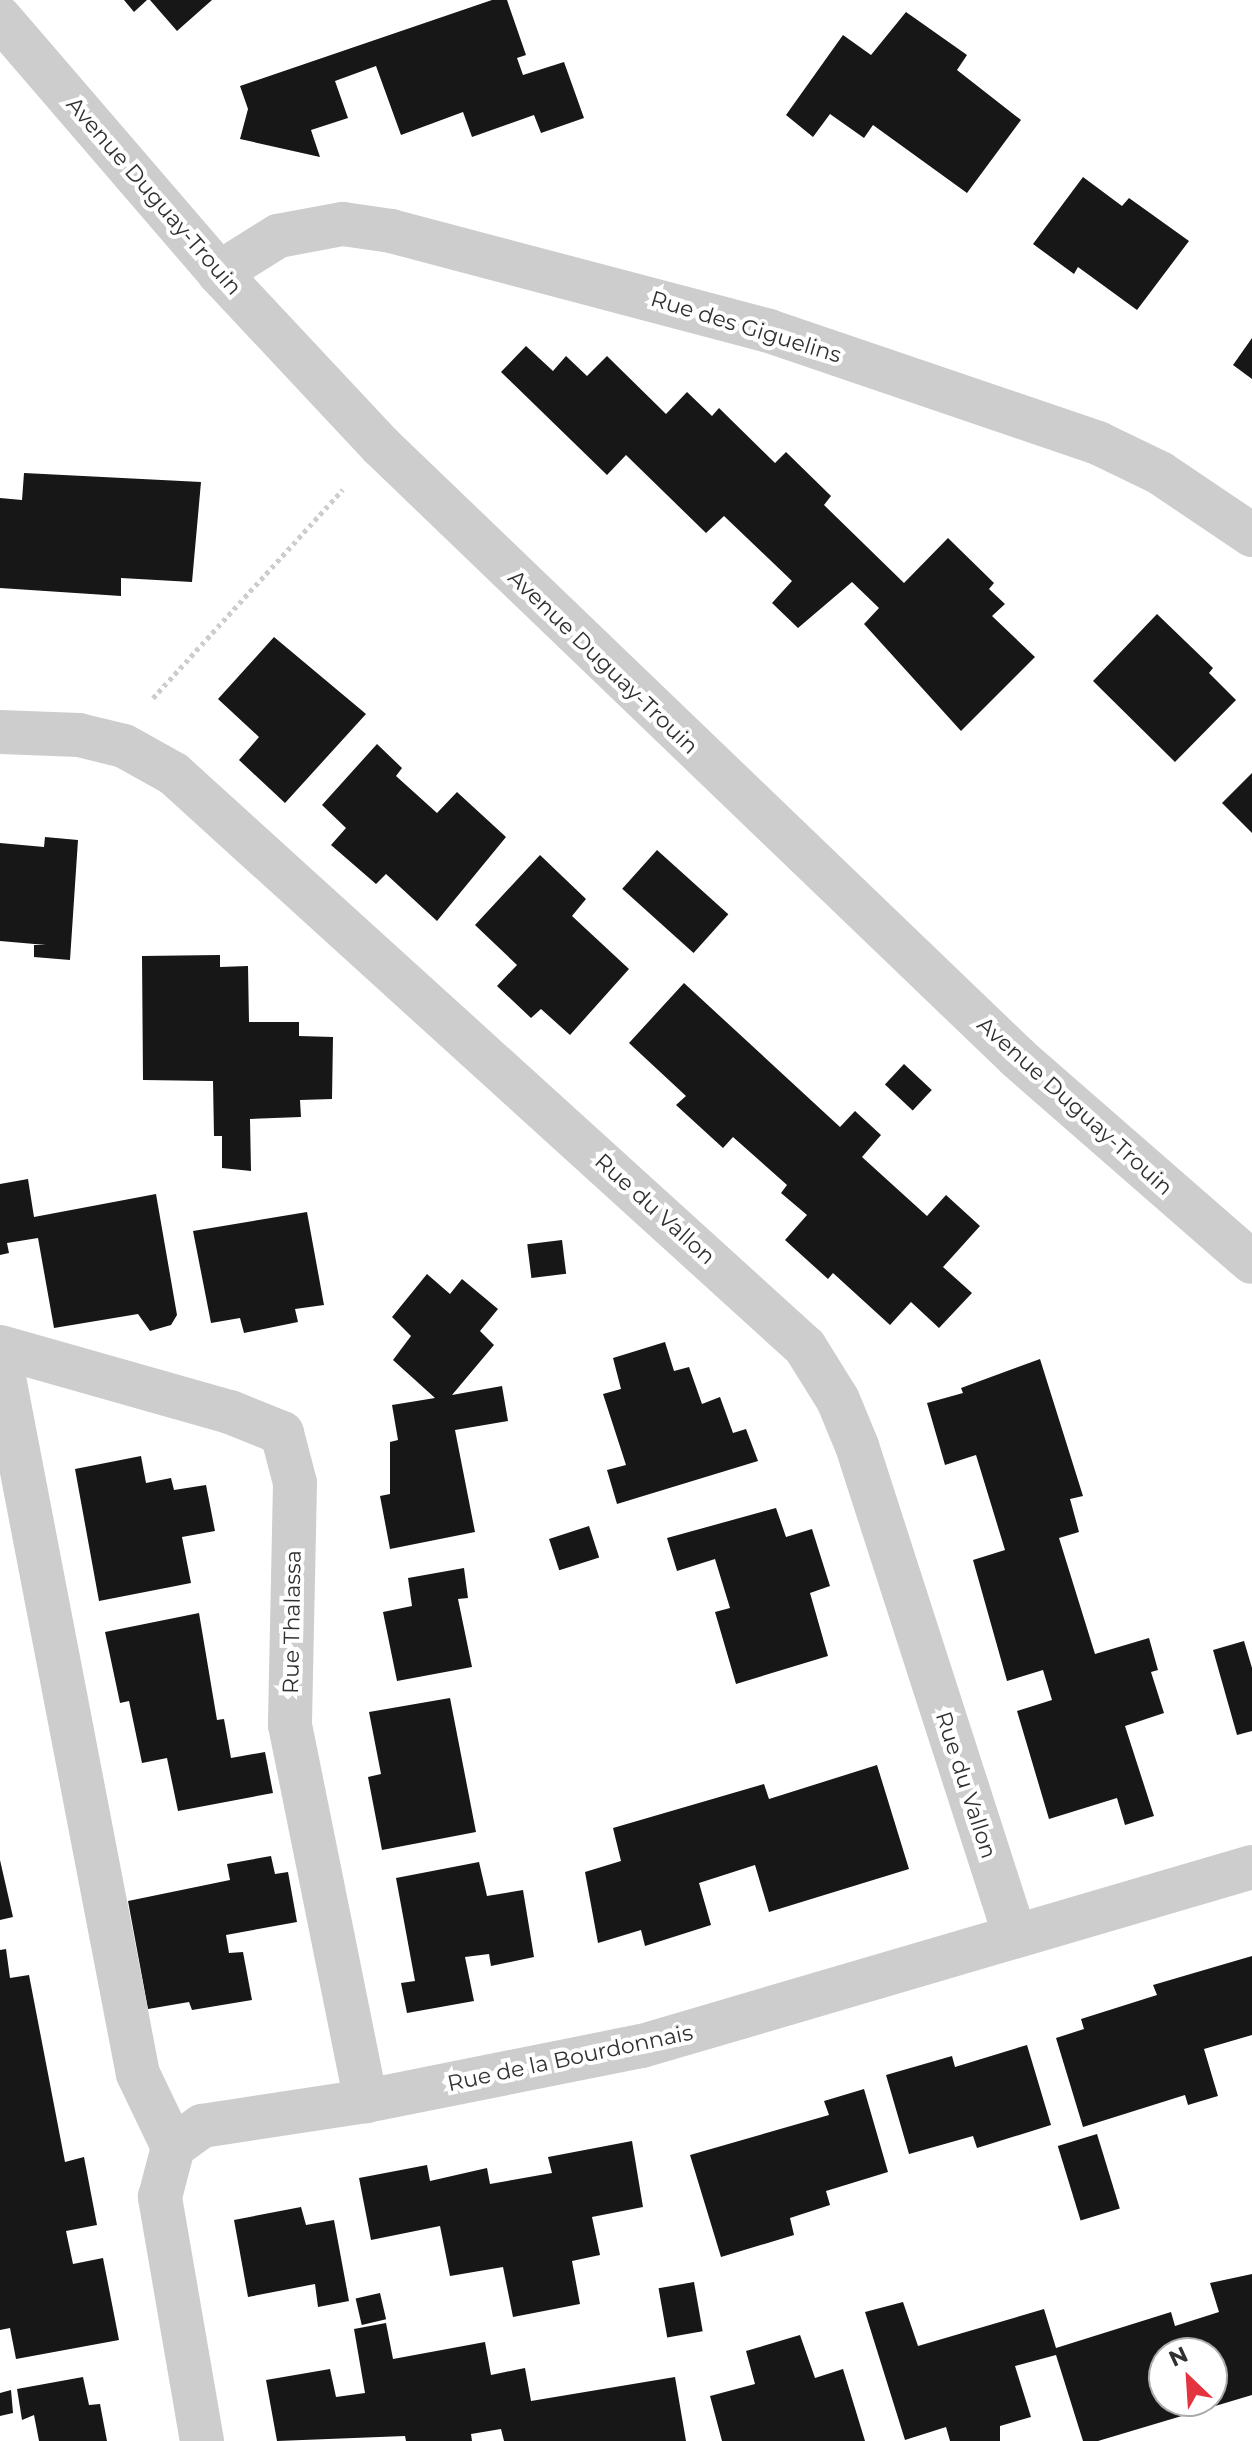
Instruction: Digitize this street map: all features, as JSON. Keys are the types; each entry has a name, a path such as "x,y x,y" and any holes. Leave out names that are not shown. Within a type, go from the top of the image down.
{"street":[{"name":"Avenue Duguay-Trouin","path":"0,18 219,273 381,446 1006,1047 1252,1262"},
{"name":"Rue des Giguelins","path":"219,273 278,236 343,224 483,254 769,331 1098,443 1160,473 1252,535"},
{"name":"Rue du Vallon","path":"0,732 79,735 124,746 174,774 805,1347 838,1400 857,1446 1015,1936"},
{"name":"Rue Thalassa","path":"0,1347 230,1412 282,1433 295,1483 290,1725 366,2101"},
{"path":"0,1357 138,2074 173,2147 160,2197 202,2441"},
{"name":"Rue de la Bourdonnais","path":"173,2147 202,2126 366,2101 642,2046 1252,1867"}],"path":[{"path":"124,746 149,703 381,446"}],"building":[{"path":"124,0 147,0 134,12"},
{"path":"150,0 212,0 177,31"},
{"path":"492,0 507,0 526,55 517,58 523,75 564,62 584,118 541,133 534,115 472,137 463,112 401,135 376,66 335,81 348,118 311,130 320,157 240,139 248,109 240,86"},
{"path":"906,12 967,55 957,70 1021,120 967,193 873,125 864,138 830,114 813,137 786,115 843,35 871,55"},
{"path":"1083,177 1122,206 1129,198 1189,241 1137,310 1078,267 1074,274 1033,244"},
{"path":"1252,338 1252,379 1233,365"},
{"path":"526,346 553,371 566,356 587,376 607,356 666,414 687,392 712,416 719,408 775,463 786,452 831,496 824,505 904,583 948,538 994,583 989,589 1005,604 992,616 1035,657 961,731 864,624 879,608 852,582 798,628 772,603 792,581 724,516 706,533 626,455 607,475 501,372"},
{"path":"24,473 201,482 192,582 121,578 121,596 0,588 0,498 22,500"},
{"path":"1157,614 1213,668 1209,673 1236,700 1175,762 1093,681"},
{"path":"274,637 366,714 285,803 239,760 259,737 218,699"},
{"path":"377,744 402,768 396,776 437,813 457,792 506,837 437,921 386,874 376,884 331,845 346,828 322,805"},
{"path":"1252,773 1252,833 1222,803"},
{"path":"45,837 78,840 70,960 34,957 34,945 46,945 0,941 0,843 44,847"},
{"path":"657,850 728,914 694,953 622,889"},
{"path":"540,855 586,899 572,916 629,969 570,1035 541,1009 531,1018 497,986 517,965 475,925"},
{"path":"220,955 220,967 248,966 249,1022 299,1022 299,1036 333,1037 332,1099 300,1100 301,1117 250,1119 251,1171 222,1168 222,1136 214,1136 213,1081 143,1080 142,956"},
{"path":"684,983 840,1127 855,1111 881,1135 862,1157 927,1216 946,1195 980,1226 943,1267 972,1293 939,1328 911,1302 890,1325 833,1273 828,1279 785,1240 807,1215 781,1193 787,1185 733,1137 723,1148 676,1105 686,1096 629,1043"},
{"path":"904,1064 932,1090 913,1110 885,1084"},
{"path":"28,1179 34,1217 156,1194 177,1315 171,1325 150,1331 138,1314 54,1328 38,1238 7,1243 9,1253 0,1255 0,1184"},
{"path":"307,1212 324,1305 295,1309 298,1322 244,1333 240,1318 211,1323 193,1231"},
{"path":"562,1240 566,1274 531,1278 527,1244"},
{"path":"427,1274 450,1294 462,1279 498,1309 480,1331 494,1345 452,1395 502,1386 508,1421 455,1430 475,1532 390,1549 380,1496 390,1494 390,1442 398,1440 392,1405 435,1398 393,1360 411,1336 392,1317"},
{"path":"665,1342 674,1371 689,1367 702,1404 720,1397 733,1433 746,1429 758,1461 617,1504 607,1470 626,1465 603,1394 621,1389 613,1358"},
{"path":"1040,1359 1083,1496 1070,1499 1079,1532 1059,1538 1095,1654 1149,1638 1158,1670 1151,1672 1164,1713 1125,1726 1154,1816 1125,1825 1117,1798 1049,1819 1017,1711 1052,1700 1043,1670 1007,1681 973,1560 1005,1550 976,1455 945,1465 927,1403 963,1393 961,1388"},
{"path":"141,1456 146,1483 171,1478 174,1490 206,1485 215,1531 182,1537 191,1583 99,1601 75,1469"},
{"path":"776,1508 786,1537 812,1529 830,1586 810,1593 828,1656 736,1684 715,1612 730,1608 715,1559 677,1571 667,1538"},
{"path":"589,1526 599,1557 559,1570 549,1539"},
{"path":"464,1568 468,1598 458,1599 472,1667 397,1681 383,1612 412,1606 408,1578"},
{"path":"199,1613 217,1720 224,1719 231,1758 265,1752 273,1793 178,1811 167,1758 142,1763 129,1701 120,1703 105,1632"},
{"path":"1244,1641 1252,1668 1252,1731 1237,1735 1213,1650"},
{"path":"450,1698 476,1832 382,1850 368,1777 381,1774 369,1712"},
{"path":"877,1765 909,1869 769,1912 755,1865 699,1883 711,1925 645,1946 641,1930 598,1943 585,1872 621,1861 613,1828 764,1784 769,1799"},
{"path":"271,1856 275,1874 288,1872 297,1922 226,1935 229,1953 243,1952 252,2000 192,2010 189,2002 148,2009 128,1901 230,1880 227,1864"},
{"path":"0,1860 13,1917 0,1920"},
{"path":"479,1862 487,1896 523,1890 534,1957 491,1966 489,1954 465,1957 474,2001 407,2013 401,1983 415,1981 396,1878"},
{"path":"6,1949 10,1978 29,1975 65,2162 84,2157 97,2225 66,2231 73,2264 103,2258 119,2340 16,2359 10,2328 0,2330 0,1950"},
{"path":"1252,1956 1252,2035 1204,2049 1218,2096 1188,2105 1185,2095 1083,2127 1056,2038 1084,2029 1081,2019 1157,1995 1153,1985"},
{"path":"1027,2045 1051,2125 977,2148 973,2136 909,2154 886,2075 952,2056 955,2067"},
{"path":"864,2089 888,2172 826,2191 830,2205 790,2218 794,2235 721,2257 690,2155 829,2115 824,2101"},
{"path":"1097,2134 1120,2209 1081,2221 1058,2146"},
{"path":"632,2141 643,2207 592,2217 600,2255 572,2261 580,2304 513,2317 503,2267 450,2276 440,2226 371,2240 359,2178 427,2165 430,2181 487,2168 490,2184 552,2173 548,2157"},
{"path":"301,2207 306,2225 334,2220 349,2301 318,2307 315,2284 248,2297 234,2220"},
{"path":"1252,2274 1252,2395 1228,2402 1228,2337 1148,2337 1148,2417 1178,2417 1098,2441 1083,2441 1056,2355 1015,2366 1031,2417 1000,2426 1000,2441 950,2441 946,2427 905,2440 865,2312 903,2302 918,2346 1044,2309 1056,2348 1171,2312 1175,2326 1219,2312 1210,2283"},
{"path":"694,2282 703,2331 667,2337 659,2288"},
{"path":"380,2293 386,2319 362,2325 356,2299"},
{"path":"386,2323 393,2359 485,2342 491,2375 525,2368 531,2401 675,2377 686,2441 504,2441 501,2429 471,2434 472,2441 406,2441 405,2436 277,2441 266,2380 330,2369 336,2397 365,2393 354,2329"},
{"path":"800,2335 815,2378 843,2369 865,2441 722,2441 710,2396 755,2384 746,2351"},
{"path":"83,2377 89,2405 100,2404 107,2441 39,2441 34,2415 22,2420 17,2389"},
{"path":"11,2390 13,2413 0,2416 0,2393"}]}
